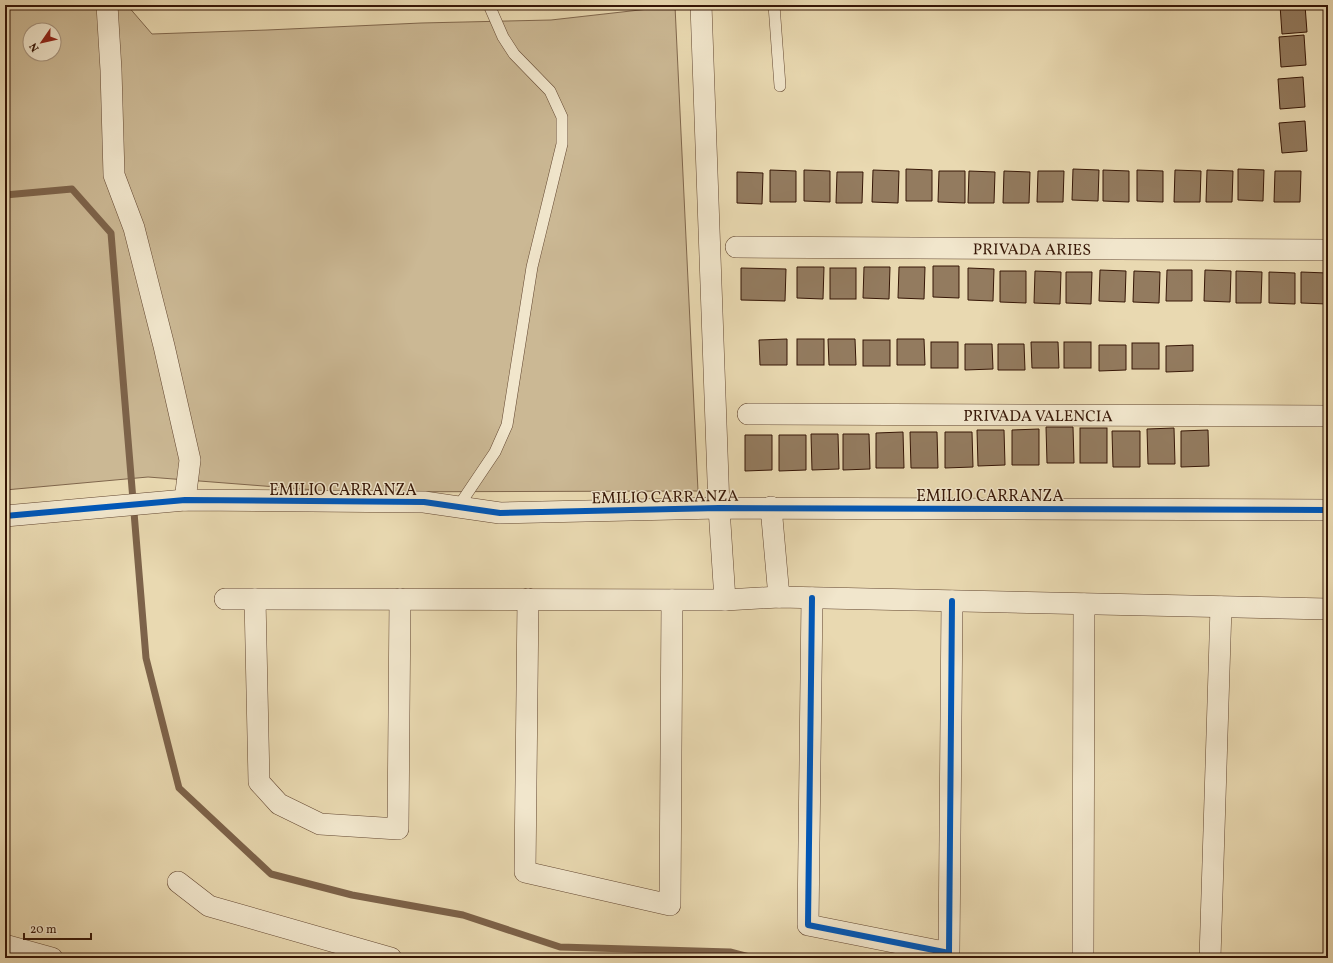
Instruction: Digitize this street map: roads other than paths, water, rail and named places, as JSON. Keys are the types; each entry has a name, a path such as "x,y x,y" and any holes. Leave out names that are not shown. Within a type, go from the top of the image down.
{"street":[{"path":"107,5 111,70 114,175 136,236 164,346 190,460 184,500"},
{"path":"701,5 719,508 725,600"},
{"name":"PRIVADA ARIES","path":"736,247 1328,250"},
{"name":"PRIVADA VALENCIA","path":"748,414 1328,416"},
{"name":"EMILIO CARRANZA","path":"5,516 184,500 424,502 500,513 771,507 1328,510"},
{"path":"771,507 779,597"},
{"path":"225,599 725,600 779,597 1328,609"},
{"path":"812,598 808,926 949,953 952,601"},
{"path":"255,599 259,782 279,804 320,824 398,829 400,599"},
{"path":"528,599 525,872 670,905 672,600"},
{"path":"1083,958 1084,604"},
{"path":"1210,958 1221,607"},
{"path":"178,882 209,906 391,958"},
{"path":"5,945 52,958"}],"lane":[{"path":"458,507 495,452 507,425 532,267 562,144 562,117 550,91 514,54 502,37 489,5"},
{"path":"774,5 780,86"}],"waterway":[{"path":"5,195 72,189 111,233 146,658 179,788 271,874 352,895 463,915 560,947 730,952 753,958"}]}
